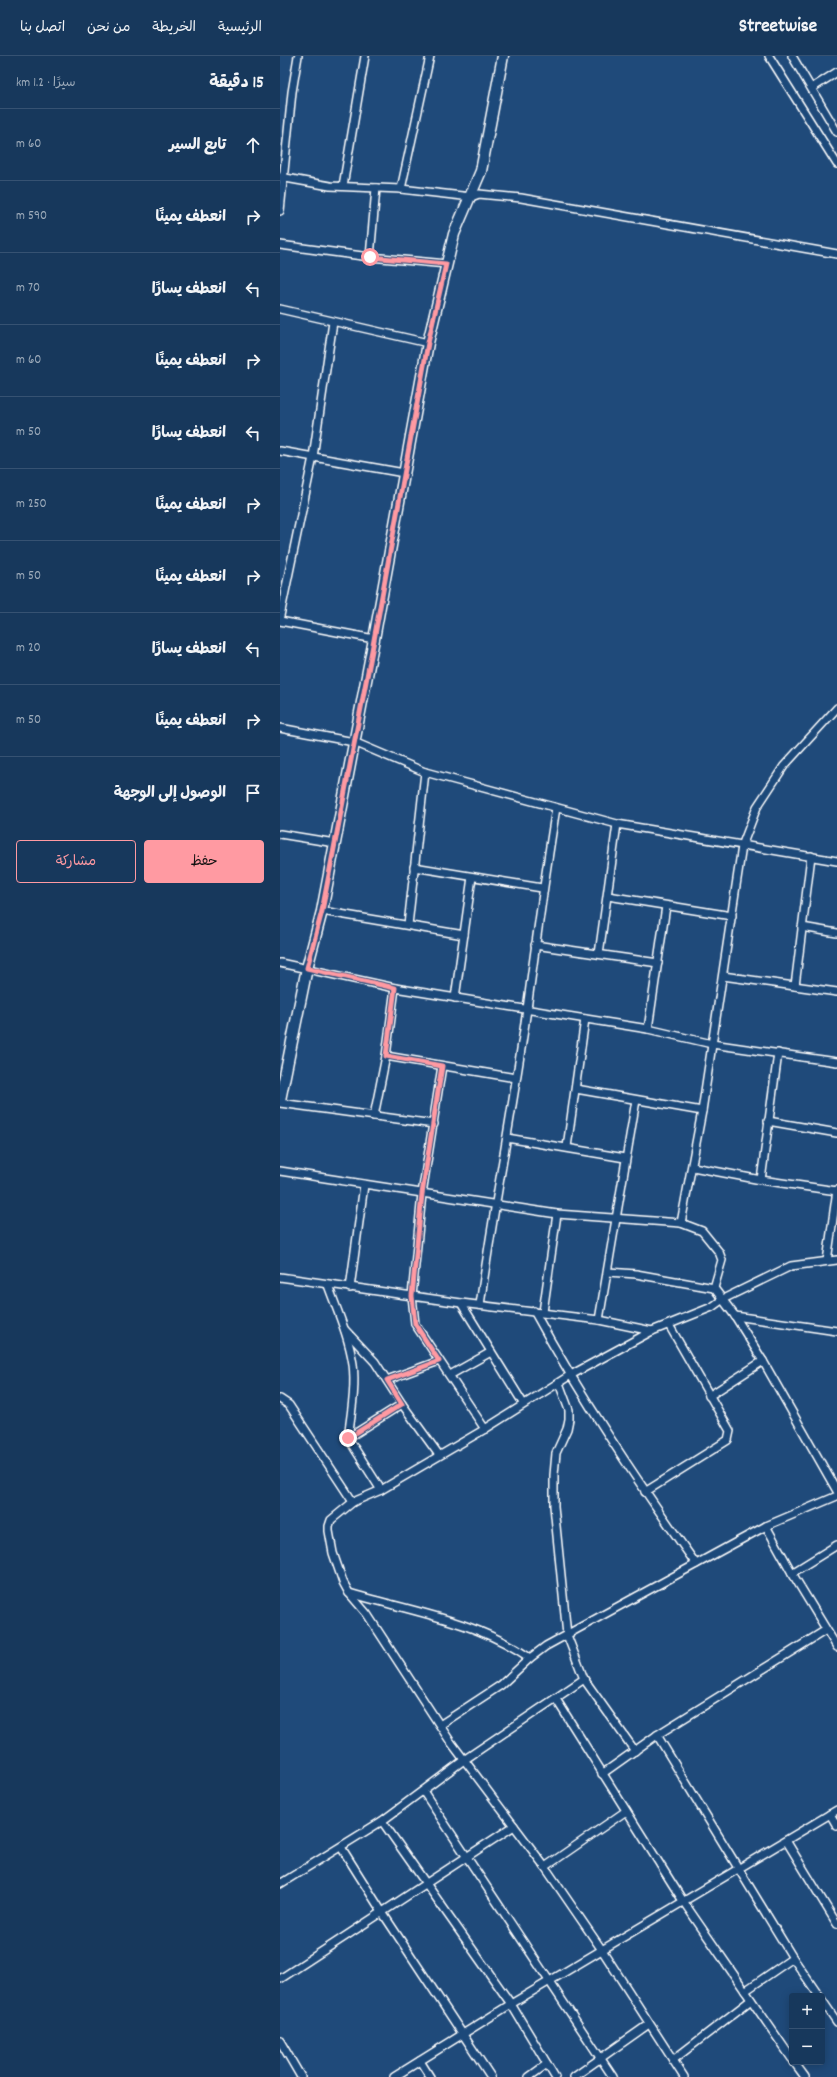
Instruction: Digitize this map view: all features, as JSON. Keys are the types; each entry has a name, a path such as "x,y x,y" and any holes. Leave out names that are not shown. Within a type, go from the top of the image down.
{"street":[{"path":"280,211 282,177 292,92 298,56"},
{"path":"342,186 365,56"},
{"path":"401,188 430,56"},
{"path":"434,1124 374,1116 281,1096 307,968 322,911 374,640 428,343 454,234 481,171 503,56"},
{"path":"769,56 837,164"},
{"path":"792,56 837,132"},
{"path":"812,88 837,72"},
{"path":"282,177 306,183 376,188 401,188 471,197 479,194 521,198 837,254"},
{"path":"370,257 376,188"},
{"path":"280,245 370,257 446,264"},
{"path":"280,309 428,343"},
{"path":"280,616 313,456 334,322"},
{"path":"280,451 404,473"},
{"path":"280,621 374,640"},
{"path":"681,1223 693,1167 742,846 757,807 784,766 837,708"},
{"path":"280,728 354,742 426,772 617,824 837,861"},
{"path":"408,925 426,772"},
{"path":"480,1305 494,1205 507,1138 527,1009 542,888 556,808"},
{"path":"600,954 617,824"},
{"path":"280,834 335,843"},
{"path":"795,986 811,856"},
{"path":"414,867 542,888"},
{"path":"455,998 472,877"},
{"path":"608,896 732,916"},
{"path":"648,1029 666,906"},
{"path":"322,911 464,935"},
{"path":"802,927 837,933"},
{"path":"535,945 658,963"},
{"path":"280,963 395,988 648,1029 712,1044 837,1062"},
{"path":"723,976 837,992"},
{"path":"374,1116 386,1056 395,988"},
{"path":"566,1147 576,1089 585,1019"},
{"path":"761,1180 778,1053"},
{"path":"386,1056 516,1078"},
{"path":"442,1066 422,1194 412,1296 415,1324 439,1361 450,1374 485,1429"},
{"path":"576,1089 702,1111"},
{"path":"599,1320 608,1272 625,1158 636,1100"},
{"path":"768,1121 837,1133"},
{"path":"507,1138 625,1158"},
{"path":"693,1167 761,1180 837,1190 827,1261"},
{"path":"280,1172 558,1214 681,1223 702,1231 719,1252 722,1260 714,1288"},
{"path":"350,1288 364,1185"},
{"path":"543,1312 558,1214"},
{"path":"684,2077 602,1950 545,1868 464,1760 366,1614 349,1593 340,1575 329,1531 331,1520 353,1502 380,1490 485,1429 523,1403 569,1376 652,1331 712,1307 723,1299 791,1266 837,1260"},
{"path":"608,1272 636,1274 714,1288 735,1316 763,1361 837,1491"},
{"path":"280,1278 461,1303 543,1312 599,1320 652,1331"},
{"path":"328,1285 344,1328 353,1364 354,1399 348,1438 380,1490"},
{"path":"461,1303 523,1403"},
{"path":"534,1311 569,1376 645,1492 696,1564"},
{"path":"735,1316 837,1331"},
{"path":"645,1492 728,1440 730,1431 669,1325"},
{"path":"344,1328 375,1362 402,1404 439,1456"},
{"path":"450,1374 491,1352"},
{"path":"387,1380 439,1361"},
{"path":"709,1396 763,1361"},
{"path":"559,1383 569,1410 567,1429 556,1453 554,1476 554,1506 567,1635 584,1679 635,1752"},
{"path":"280,1399 289,1405 353,1502"},
{"path":"348,1438 402,1404"},
{"path":"440,1725 501,1685 530,1658 567,1635 766,1526 837,1496"},
{"path":"766,1526 837,1648"},
{"path":"792,1572 837,1545"},
{"path":"349,1593 452,1620 480,1630 513,1646 530,1658"},
{"path":"602,1774 657,1735 826,1630"},
{"path":"280,1884 382,1821 464,1760 584,1679"},
{"path":"556,1699 683,1901 789,2055"},
{"path":"657,1735 793,1958 817,1993"},
{"path":"423,1791 613,2077"},
{"path":"394,2077 511,2004 683,1901 787,1842 837,1810"},
{"path":"545,1868 626,1812"},
{"path":"830,1814 837,1826"},
{"path":"382,1821 511,2004 555,2077"},
{"path":"280,1978 425,1884 468,1858 514,1826"},
{"path":"787,1842 837,1924"},
{"path":"341,1847 491,2077"},
{"path":"745,1991 793,1958"},
{"path":"673,2060 751,2000"},
{"path":"825,2004 837,2022"},
{"path":"574,2077 599,2058 650,2024"},
{"path":"280,2041 301,2077"},
{"path":"420,2061 430,2077"},
{"path":"529,2077 547,2064"},
{"path":"796,2065 805,2077"}],"route":[{"path":"348,1438 402,1404 387,1380 439,1361 415,1324 412,1296 422,1194 442,1066 386,1056 395,988 307,968 322,911 374,640 428,343 446,264 370,257"}]}
